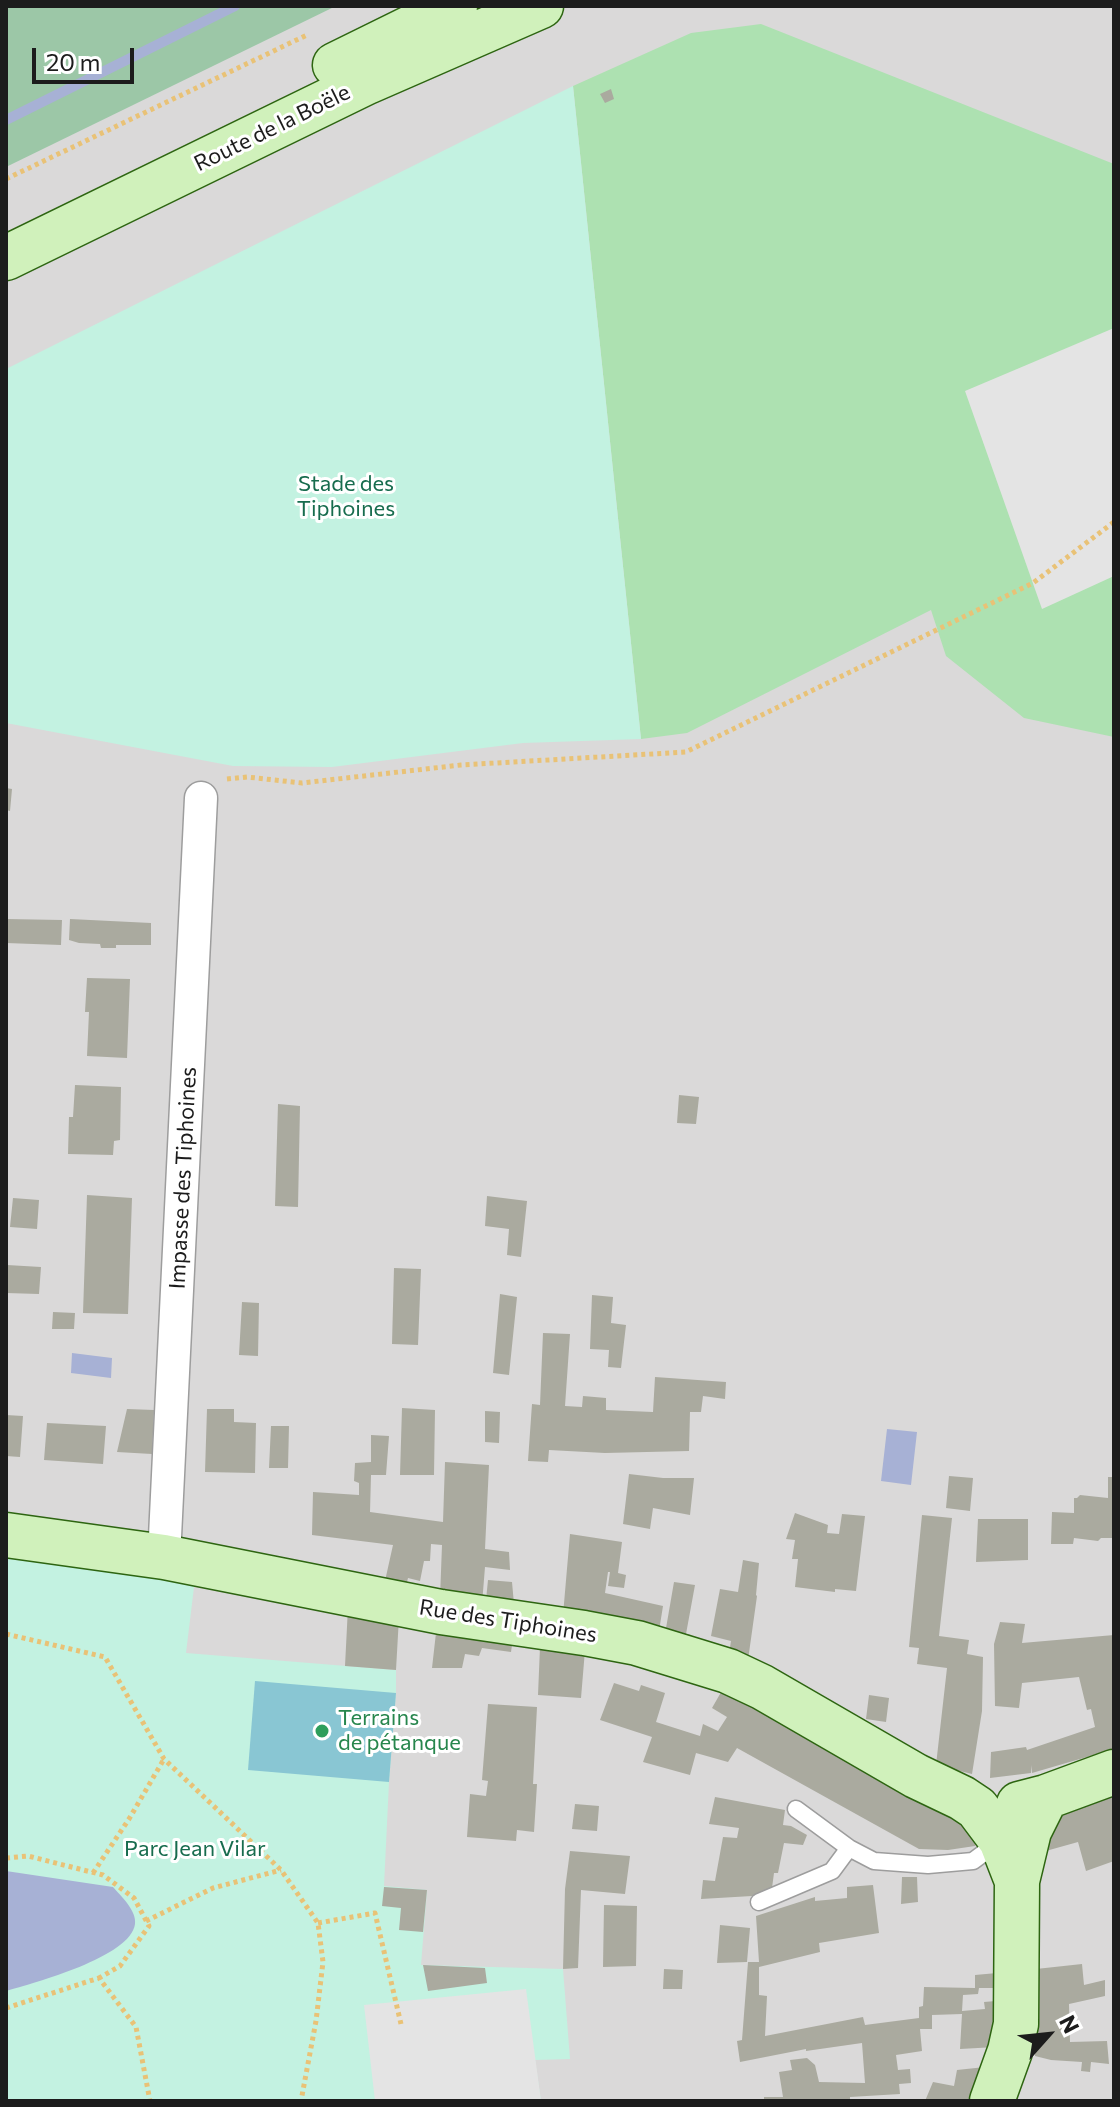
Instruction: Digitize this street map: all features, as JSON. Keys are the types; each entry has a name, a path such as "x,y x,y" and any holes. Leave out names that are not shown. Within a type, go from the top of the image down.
{"street":[{"name":"Route de la Boële","path":"6,229 455,6"},
{"name":"Route de la Boële","path":"6,258 367,82 541,6"},
{"name":"Impasse des Tiphoines","path":"164,1557 201,798"},
{"name":"Rue des Tiphoines","path":"6,1535 164,1557 441,1612 637,1643 728,1671 754,1683 916,1776 962,1798 989,1824"},
{"path":"1017,1881 989,1824 1022,1804 1114,1772"},
{"path":"992,2101 1016,2024 1017,1881 1029,1831 1046,1797"}],"lane":[{"path":"796,1809 849,1848 874,1861 928,1865 973,1861 989,1824"},
{"path":"759,1902 832,1871 849,1848"}],"path":[{"path":"6,179 312,33"},
{"path":"201,798 225,779 247,777 302,783 461,765 686,752 1033,583 1114,522"},
{"path":"6,1634 105,1657 164,1759 281,1870 318,1923 323,1962 301,2101"},
{"path":"93,1873 164,1759"},
{"path":"6,1858 28,1856 103,1875 134,1898 149,1926 120,1966 99,1978 6,2008"},
{"path":"146,1921 213,1888 281,1870"},
{"path":"318,1923 375,1913 401,2024"},
{"path":"99,1978 136,2027 150,2101"}],"shaded area":[{"path":"6,6 1114,6 1114,2101 6,2101"},
{"path":"1114,328 1114,576 1042,609 965,391"},
{"path":"72,1353 112,1358 111,1378 71,1373"},
{"path":"887,1429 917,1432 911,1485 881,1481"},
{"name":"Terrains de pétanque","path":"255,1681 396,1693 389,1782 248,1770"},
{"path":"6,1871 113,1887 134,1914 135,1924 129,1936 100,1958 6,1991"},
{"path":"526,1989 541,2101 375,2101 364,2005"}],"green space":[{"path":"6,6 336,6 6,167"},
{"path":"761,24 1114,164 1114,737 1024,718 946,656 931,610 687,733 641,739 573,86 691,33"},
{"name":"Stade des Tiphoines","path":"573,86 641,739 523,743 332,767 233,766 6,723 6,369"},
{"name":"Parc Jean Vilar","path":"6,1553 195,1579 186,1653 396,1670 384,1886 427,1890 421,1965 563,1969 570,2059 535,2060 541,2101 6,2101"}],"building":[{"path":"611,89 614,99 605,103 600,94"},
{"path":"6,788 12,789 10,811 6,810"},
{"path":"6,919 62,920 61,945 6,943"},
{"path":"70,919 151,923 151,945 101,948 100,944 69,940"},
{"path":"87,978 130,979 127,1058 87,1056"},
{"path":"75,1085 121,1087 120,1140 114,1141 113,1155 68,1154 69,1117 73,1117"},
{"path":"679,1095 699,1097 696,1124 677,1123"},
{"path":"278,1104 300,1106 298,1207 275,1206"},
{"path":"87,1195 132,1198 128,1314 83,1313"},
{"path":"487,1196 527,1201 521,1257 507,1255 509,1229 485,1226"},
{"path":"13,1198 39,1200 37,1229 10,1227"},
{"path":"7,1265 41,1267 39,1294 6,1293"},
{"path":"394,1268 421,1269 418,1345 392,1344"},
{"path":"500,1294 517,1297 509,1375 493,1373"},
{"path":"592,1295 613,1297 611,1323 626,1325 621,1368 608,1367 609,1350 590,1349"},
{"path":"242,1302 259,1303 258,1356 239,1355"},
{"path":"53,1312 75,1313 74,1329 52,1329"},
{"path":"543,1333 570,1334 565,1406 582,1407 583,1396 606,1398 606,1410 653,1412 655,1377 726,1382 725,1399 703,1396 701,1412 690,1412 689,1451 605,1453 549,1450 548,1462 528,1461 532,1404 540,1405"},
{"path":"402,1408 435,1410 434,1475 400,1475"},
{"path":"127,1409 154,1410 152,1454 117,1452"},
{"path":"207,1409 234,1409 234,1422 256,1423 255,1473 205,1472"},
{"path":"485,1411 500,1412 499,1443 485,1442"},
{"path":"6,1415 23,1416 20,1457 6,1456"},
{"path":"47,1423 106,1426 103,1464 44,1460"},
{"path":"271,1426 289,1426 288,1468 269,1468"},
{"path":"371,1435 389,1436 386,1475 371,1475 370,1512 443,1522 445,1462 489,1465 485,1549 509,1552 510,1570 485,1567 482,1604 440,1598 442,1545 431,1544 430,1561 424,1561 420,1581 408,1578 406,1586 385,1581 393,1545 312,1535 313,1492 359,1495 359,1483 354,1481 355,1463 371,1462"},
{"path":"629,1474 694,1478 690,1515 653,1508 650,1529 623,1524"},
{"path":"949,1476 973,1478 970,1511 946,1508"},
{"path":"1108,1477 1114,1477 1114,1538 1098,1541 1074,1538 1073,1544 1051,1544 1052,1512 1074,1513 1074,1498 1080,1495 1108,1498"},
{"path":"795,1513 828,1525 827,1533 839,1534 842,1514 865,1516 856,1591 795,1587 798,1559 792,1559 795,1540 786,1539"},
{"path":"922,1515 952,1518 939,1636 969,1640 967,1654 983,1657 982,1711 972,1774 936,1765 947,1668 917,1664 919,1648 909,1647"},
{"path":"978,1519 1028,1519 1028,1560 976,1562"},
{"path":"570,1534 622,1542 618,1573 626,1575 624,1588 608,1586 608,1572 605,1593 663,1606 659,1631 563,1615"},
{"path":"743,1560 759,1563 748,1660 729,1654 731,1641 711,1636 720,1589 738,1592"},
{"path":"488,1580 512,1582 514,1604 486,1600"},
{"path":"674,1582 695,1585 686,1634 691,1635 689,1641 665,1634"},
{"path":"348,1607 399,1617 396,1670 345,1666"},
{"path":"1000,1622 1025,1624 1022,1643 1114,1635 1114,1749 1032,1773 1031,1765 1031,1773 990,1778 991,1752 1026,1747 1027,1750 1095,1727 1091,1709 1087,1710 1079,1677 1022,1683 1019,1708 995,1706 994,1644"},
{"path":"437,1624 513,1638 511,1652 482,1648 479,1656 465,1654 462,1668 432,1668"},
{"path":"540,1647 585,1650 581,1698 538,1695"},
{"path":"614,1683 639,1691 641,1685 665,1693 656,1722 700,1736 703,1724 718,1731 727,1717 712,1708 724,1687 941,1808 981,1836 975,1846 948,1850 919,1849 737,1748 728,1762 696,1753 690,1775 643,1762 652,1737 600,1720"},
{"path":"869,1695 889,1698 886,1722 866,1719"},
{"path":"488,1704 537,1707 534,1832 517,1830 516,1841 467,1837 470,1794 486,1796 488,1781 482,1780"},
{"path":"1114,1791 1114,1861 1086,1871 1078,1842 1035,1854 1049,1819"},
{"path":"715,1797 785,1810 783,1825 807,1835 803,1845 784,1843 772,1888 752,1896 701,1899 703,1880 715,1881 723,1837 737,1838 739,1828 709,1824"},
{"path":"575,1804 599,1806 597,1831 572,1829"},
{"path":"570,1851 630,1856 625,1894 581,1890 578,1968 563,1969 565,1889"},
{"path":"902,1877 917,1877 918,1902 901,1904"},
{"path":"873,1885 879,1933 819,1943 820,1952 759,1967 759,1995 767,1996 765,2036 863,2017 865,2025 919,2018 924,1987 975,1988 975,1975 997,1973 998,1988 979,1988 978,1994 963,1995 962,2011 985,2009 984,2002 996,2001 996,2047 960,2049 962,2014 932,2015 932,2029 920,2029 922,2051 896,2055 898,2070 910,2069 911,2083 899,2084 900,2094 850,2097 850,2101 764,2101 764,2097 783,2097 779,2072 792,2070 790,2060 807,2058 815,2065 819,2082 865,2083 862,2043 806,2049 740,2062 737,2041 742,2040 748,1962 759,1962 756,1916 815,1897 815,1901 847,1898 847,1887"},
{"path":"384,1887 427,1890 423,1932 399,1930 401,1908 382,1906"},
{"path":"604,1905 637,1906 636,1966 603,1967"},
{"path":"720,1925 750,1928 747,1962 717,1963"},
{"path":"1082,1964 1084,1985 1105,1980 1105,1996 1069,2004 1070,2042 1107,2041 1109,2064 1091,2062 1090,2072 1081,2071 1082,2062 1035,2056 1036,1969"},
{"path":"423,1965 485,1968 487,1983 428,1991"},
{"path":"664,1969 683,1970 682,1989 663,1989"},
{"path":"985,2067 981,2101 925,2101 933,2082 954,2086 957,2070"}],"waterway":[{"path":"6,120 235,6"}],"place":[{"name":"Terrains de pétanque","path":"322,1731"}]}
